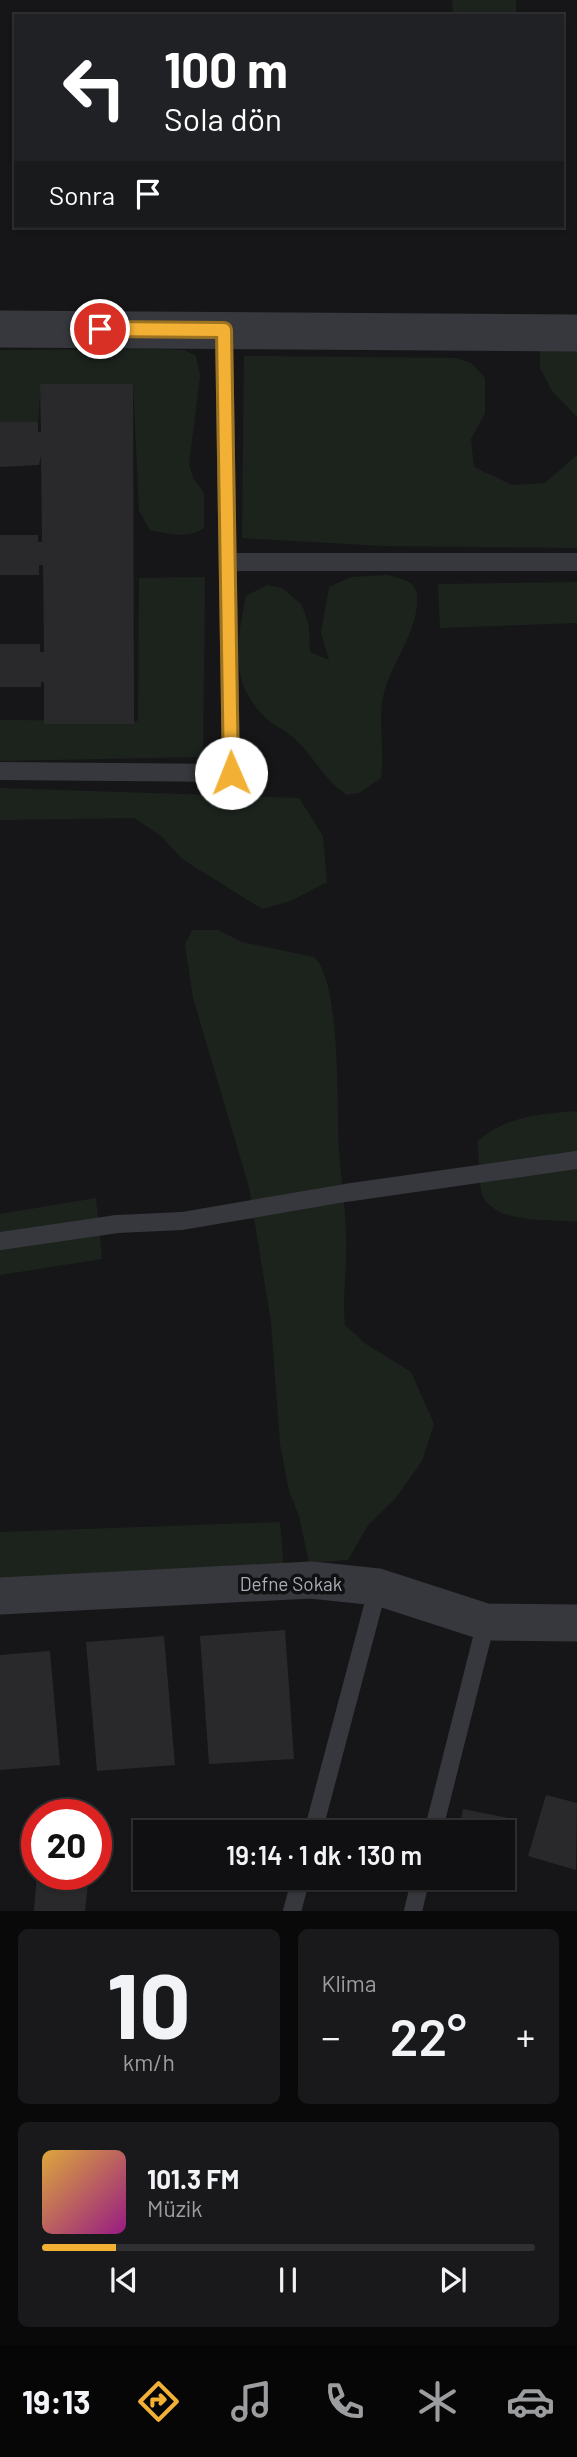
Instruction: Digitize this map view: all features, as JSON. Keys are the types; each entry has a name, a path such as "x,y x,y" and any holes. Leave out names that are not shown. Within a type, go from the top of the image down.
{"street":[{"path":"0,328 577,333"},
{"name":"Defne Sokak","path":"0,1596 311,1580 378,1587 486,1622 577,1623"}],"lane":[{"path":"0,771 231,773 224,330"},
{"path":"228,562 577,562"},
{"path":"0,1241 117,1224 182,1221 345,1193 577,1160"},
{"path":"316,1820 378,1587"},
{"path":"436,1820 486,1622"},
{"path":"292,1911 298,1890"},
{"path":"413,1911 418,1890"}],"shaded area":[{"path":"452,0 516,0 516,14 453,14"},
{"path":"577,316 577,417 552,391 540,368 540,319"},
{"path":"0,350 184,350 196,356 200,376 189,464 193,478 204,493 204,528 191,534 178,535 150,530 139,511 133,384 41,384 38,422 0,422"},
{"path":"244,356 456,358 471,363 485,378 485,413 471,439 474,467 512,485 545,483 577,455 577,548 384,546 242,538"},
{"path":"388,575 414,586 417,608 383,697 381,778 359,793 347,795 332,783 296,740 265,717 245,689 240,675 238,645 246,596 267,585 282,588 302,605 309,626 310,652 329,660 321,633 329,587 351,577"},
{"path":"205,577 203,757 0,761 0,720 138,721 139,578"},
{"path":"577,582 577,623 440,628 438,584"},
{"path":"0,788 299,798 323,836 327,882 291,901 262,909 182,859 161,836 134,818 0,820"},
{"path":"192,930 218,930 242,942 314,957 323,971 329,992 336,1048 339,1149 346,1228 345,1325 366,1344 411,1372 434,1424 422,1461 395,1499 368,1525 348,1560 309,1563 299,1516 289,1491 280,1444 271,1322 249,1187 193,998 185,945"},
{"path":"577,1111 577,1222 512,1216 490,1206 481,1192 477,1142 488,1133 511,1122 537,1115"},
{"path":"96,1198 102,1259 0,1275 0,1214"},
{"path":"280,1522 284,1569 0,1582 0,1532"}],"building":[{"path":"40,384 133,384 134,724 44,724 44,682 41,682 41,687 0,687 0,644 40,644 40,652 44,652 43,565 39,565 39,575 0,575 0,535 38,535 38,542 42,542 41,456 39,465 0,467 0,422 38,422 38,432 41,432"},
{"path":"285,1630 294,1759 209,1764 200,1636"},
{"path":"164,1636 175,1765 97,1771 86,1642"},
{"path":"50,1651 60,1765 0,1770 0,1655"},
{"path":"546,1795 577,1803 576,1870 528,1856"},
{"path":"463,1809 514,1819 514,1820 461,1820"},
{"path":"36,1890 87,1890 85,1911 34,1911"}],"route":[{"path":"100,329 224,330 231,773"}]}
